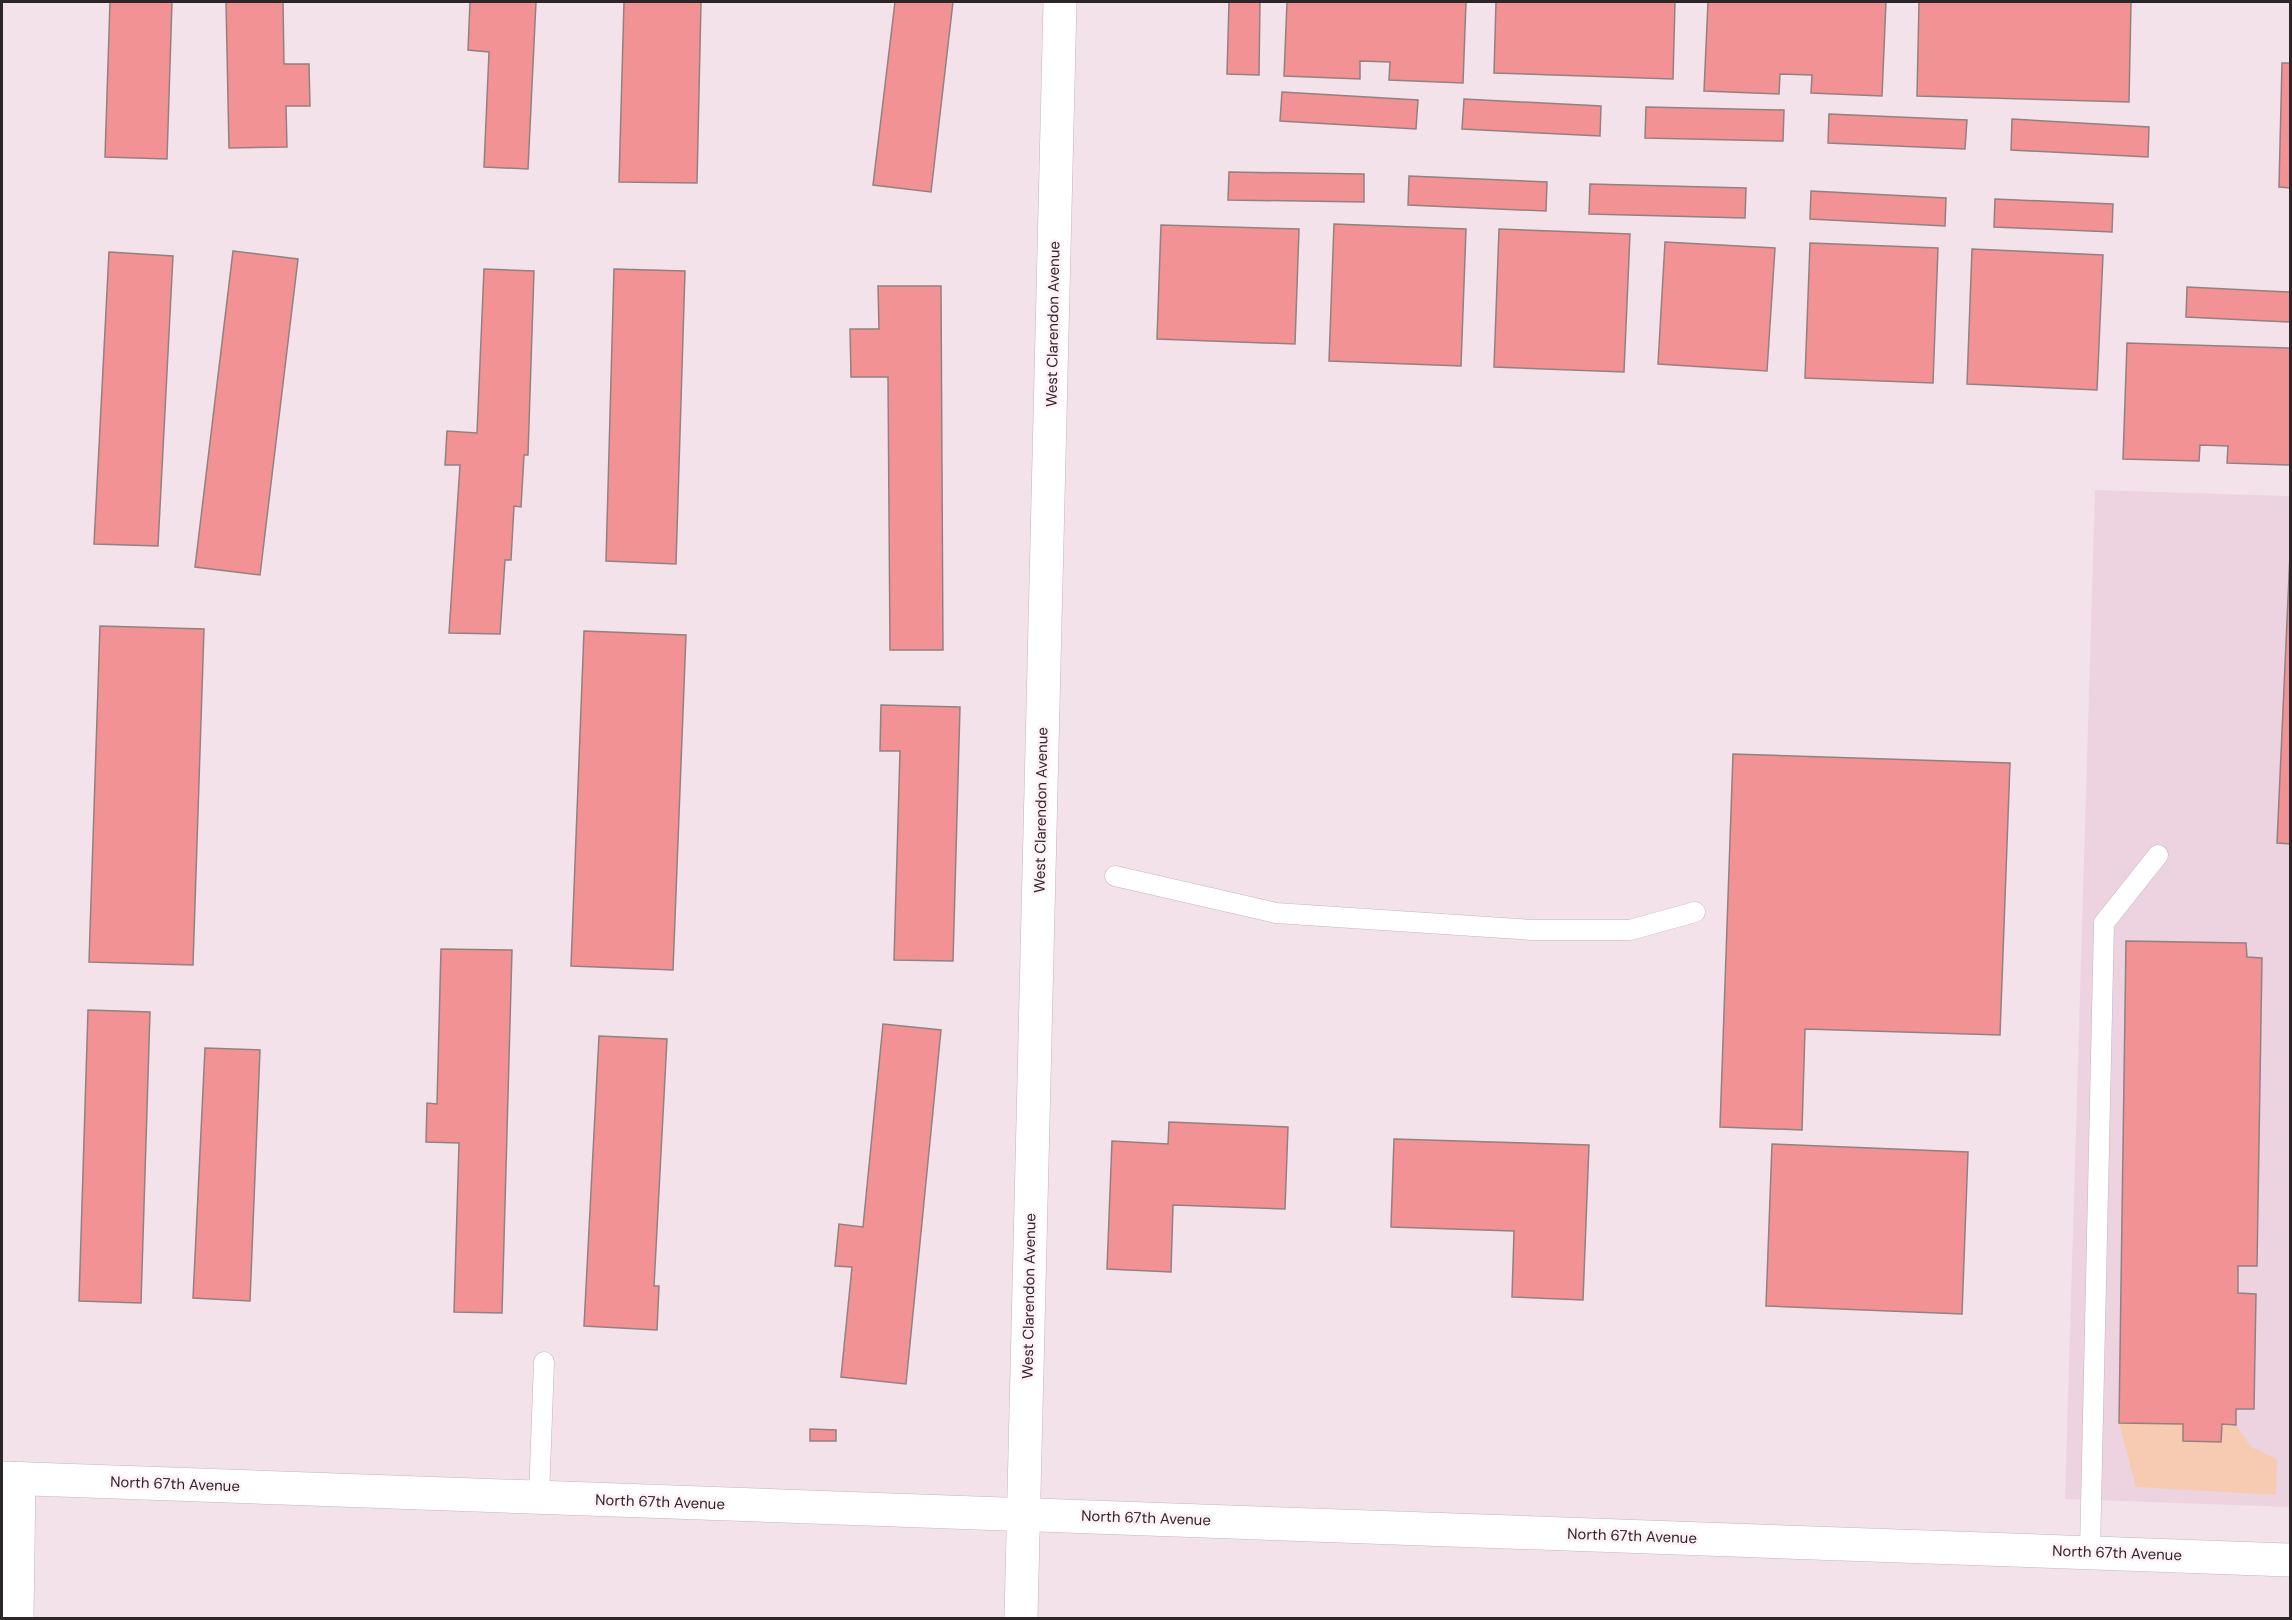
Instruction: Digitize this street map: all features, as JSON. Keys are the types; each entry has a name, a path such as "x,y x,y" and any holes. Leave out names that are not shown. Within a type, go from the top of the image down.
{"main road":[{"name":"West Clarendon Avenue","path":"1021,1618 1060,2"},
{"name":"North 67th Avenue","path":"10,1478 2090,1551 2290,1560"},
{"path":"10,1478 17,1618"}],"lane":[{"path":"2090,1551 2104,923 2158,855"},
{"path":"1115,876 1276,913 1532,930 1630,930 1695,912"},
{"path":"539,1497 544,1362"}],"shaded area":[{"path":"2095,490 2290,496 2290,1507 2065,1499"},
{"path":"2119,1423 2183,1424 2183,1441 2221,1442 2222,1424 2236,1425 2251,1447 2277,1459 2276,1495 2136,1487"}],"building":[{"path":"110,2 172,2 167,159 105,157"},
{"path":"226,2 283,2 284,64 309,64 310,106 286,106 287,147 229,148"},
{"path":"470,2 536,2 528,169 484,167 489,52 468,50"},
{"path":"624,2 701,2 697,183 619,182"},
{"path":"895,2 953,2 931,192 873,185"},
{"path":"1229,2 1260,2 1259,75 1227,74"},
{"path":"1287,2 1466,2 1463,83 1389,80 1390,62 1360,61 1360,79 1284,76"},
{"path":"1496,2 1675,2 1673,79 1494,73"},
{"path":"1708,2 1886,2 1882,96 1811,93 1812,75 1780,74 1779,94 1704,91"},
{"path":"1919,2 2131,2 2129,102 1917,96"},
{"path":"2282,63 2290,63 2290,188 2279,187"},
{"path":"1282,92 1418,100 1416,129 1280,121"},
{"path":"1464,99 1601,106 1600,136 1462,129"},
{"path":"1646,107 1784,110 1783,141 1645,138"},
{"path":"1829,114 1967,120 1965,149 1828,143"},
{"path":"2012,119 2149,127 2148,157 2011,150"},
{"path":"1229,172 1364,174 1364,202 1228,200"},
{"path":"1409,176 1547,182 1546,211 1408,205"},
{"path":"1590,184 1746,188 1745,218 1589,214"},
{"path":"1811,191 1946,198 1945,226 1810,219"},
{"path":"1995,199 2113,204 2112,232 1994,227"},
{"path":"1334,224 1466,229 1461,366 1329,361"},
{"path":"1161,225 1299,229 1295,344 1157,339"},
{"path":"1499,229 1630,234 1624,372 1494,367"},
{"path":"1665,242 1775,248 1767,371 1658,364"},
{"path":"1810,243 1938,248 1933,383 1805,378"},
{"path":"1972,249 2103,255 2097,390 1967,384"},
{"path":"233,251 298,259 260,575 195,567"},
{"path":"109,252 173,256 158,546 94,544"},
{"path":"484,269 534,271 528,455 524,455 521,507 514,506 511,560 505,560 500,634 449,633 460,465 445,465 447,431 477,433"},
{"path":"614,269 685,271 676,564 606,561"},
{"path":"878,286 941,286 943,650 890,650 888,377 851,377 850,329 879,329"},
{"path":"2187,287 2290,292 2290,322 2186,317"},
{"path":"2127,343 2290,348 2290,465 2227,463 2228,446 2200,445 2199,461 2123,459"},
{"path":"2290,554 2290,844 2277,843"},
{"path":"100,626 204,629 193,965 89,962"},
{"path":"584,631 686,635 673,970 571,966"},
{"path":"881,705 960,707 953,961 894,960 900,751 880,751"},
{"path":"1733,754 2010,763 2000,1035 1805,1029 1802,1130 1720,1127"},
{"path":"2126,941 2246,943 2247,957 2262,958 2257,1266 2238,1266 2238,1293 2256,1294 2254,1409 2236,1409 2236,1425 2222,1424 2221,1442 2183,1441 2183,1424 2119,1423"},
{"path":"441,949 512,950 502,1313 454,1312 459,1143 426,1142 427,1103 437,1104"},
{"path":"88,1010 150,1012 141,1303 79,1301"},
{"path":"883,1024 941,1030 906,1384 841,1377 852,1267 835,1266 839,1224 863,1227"},
{"path":"599,1036 667,1039 654,1286 659,1286 657,1330 584,1326"},
{"path":"205,1048 260,1050 250,1301 193,1298"},
{"path":"1169,1122 1288,1127 1285,1209 1173,1205 1171,1272 1107,1269 1112,1141 1168,1144"},
{"path":"1394,1139 1589,1145 1583,1300 1512,1297 1514,1231 1391,1227"},
{"path":"1772,1144 1968,1152 1962,1314 1766,1306"},
{"path":"810,1429 836,1430 836,1441 810,1441"}]}
